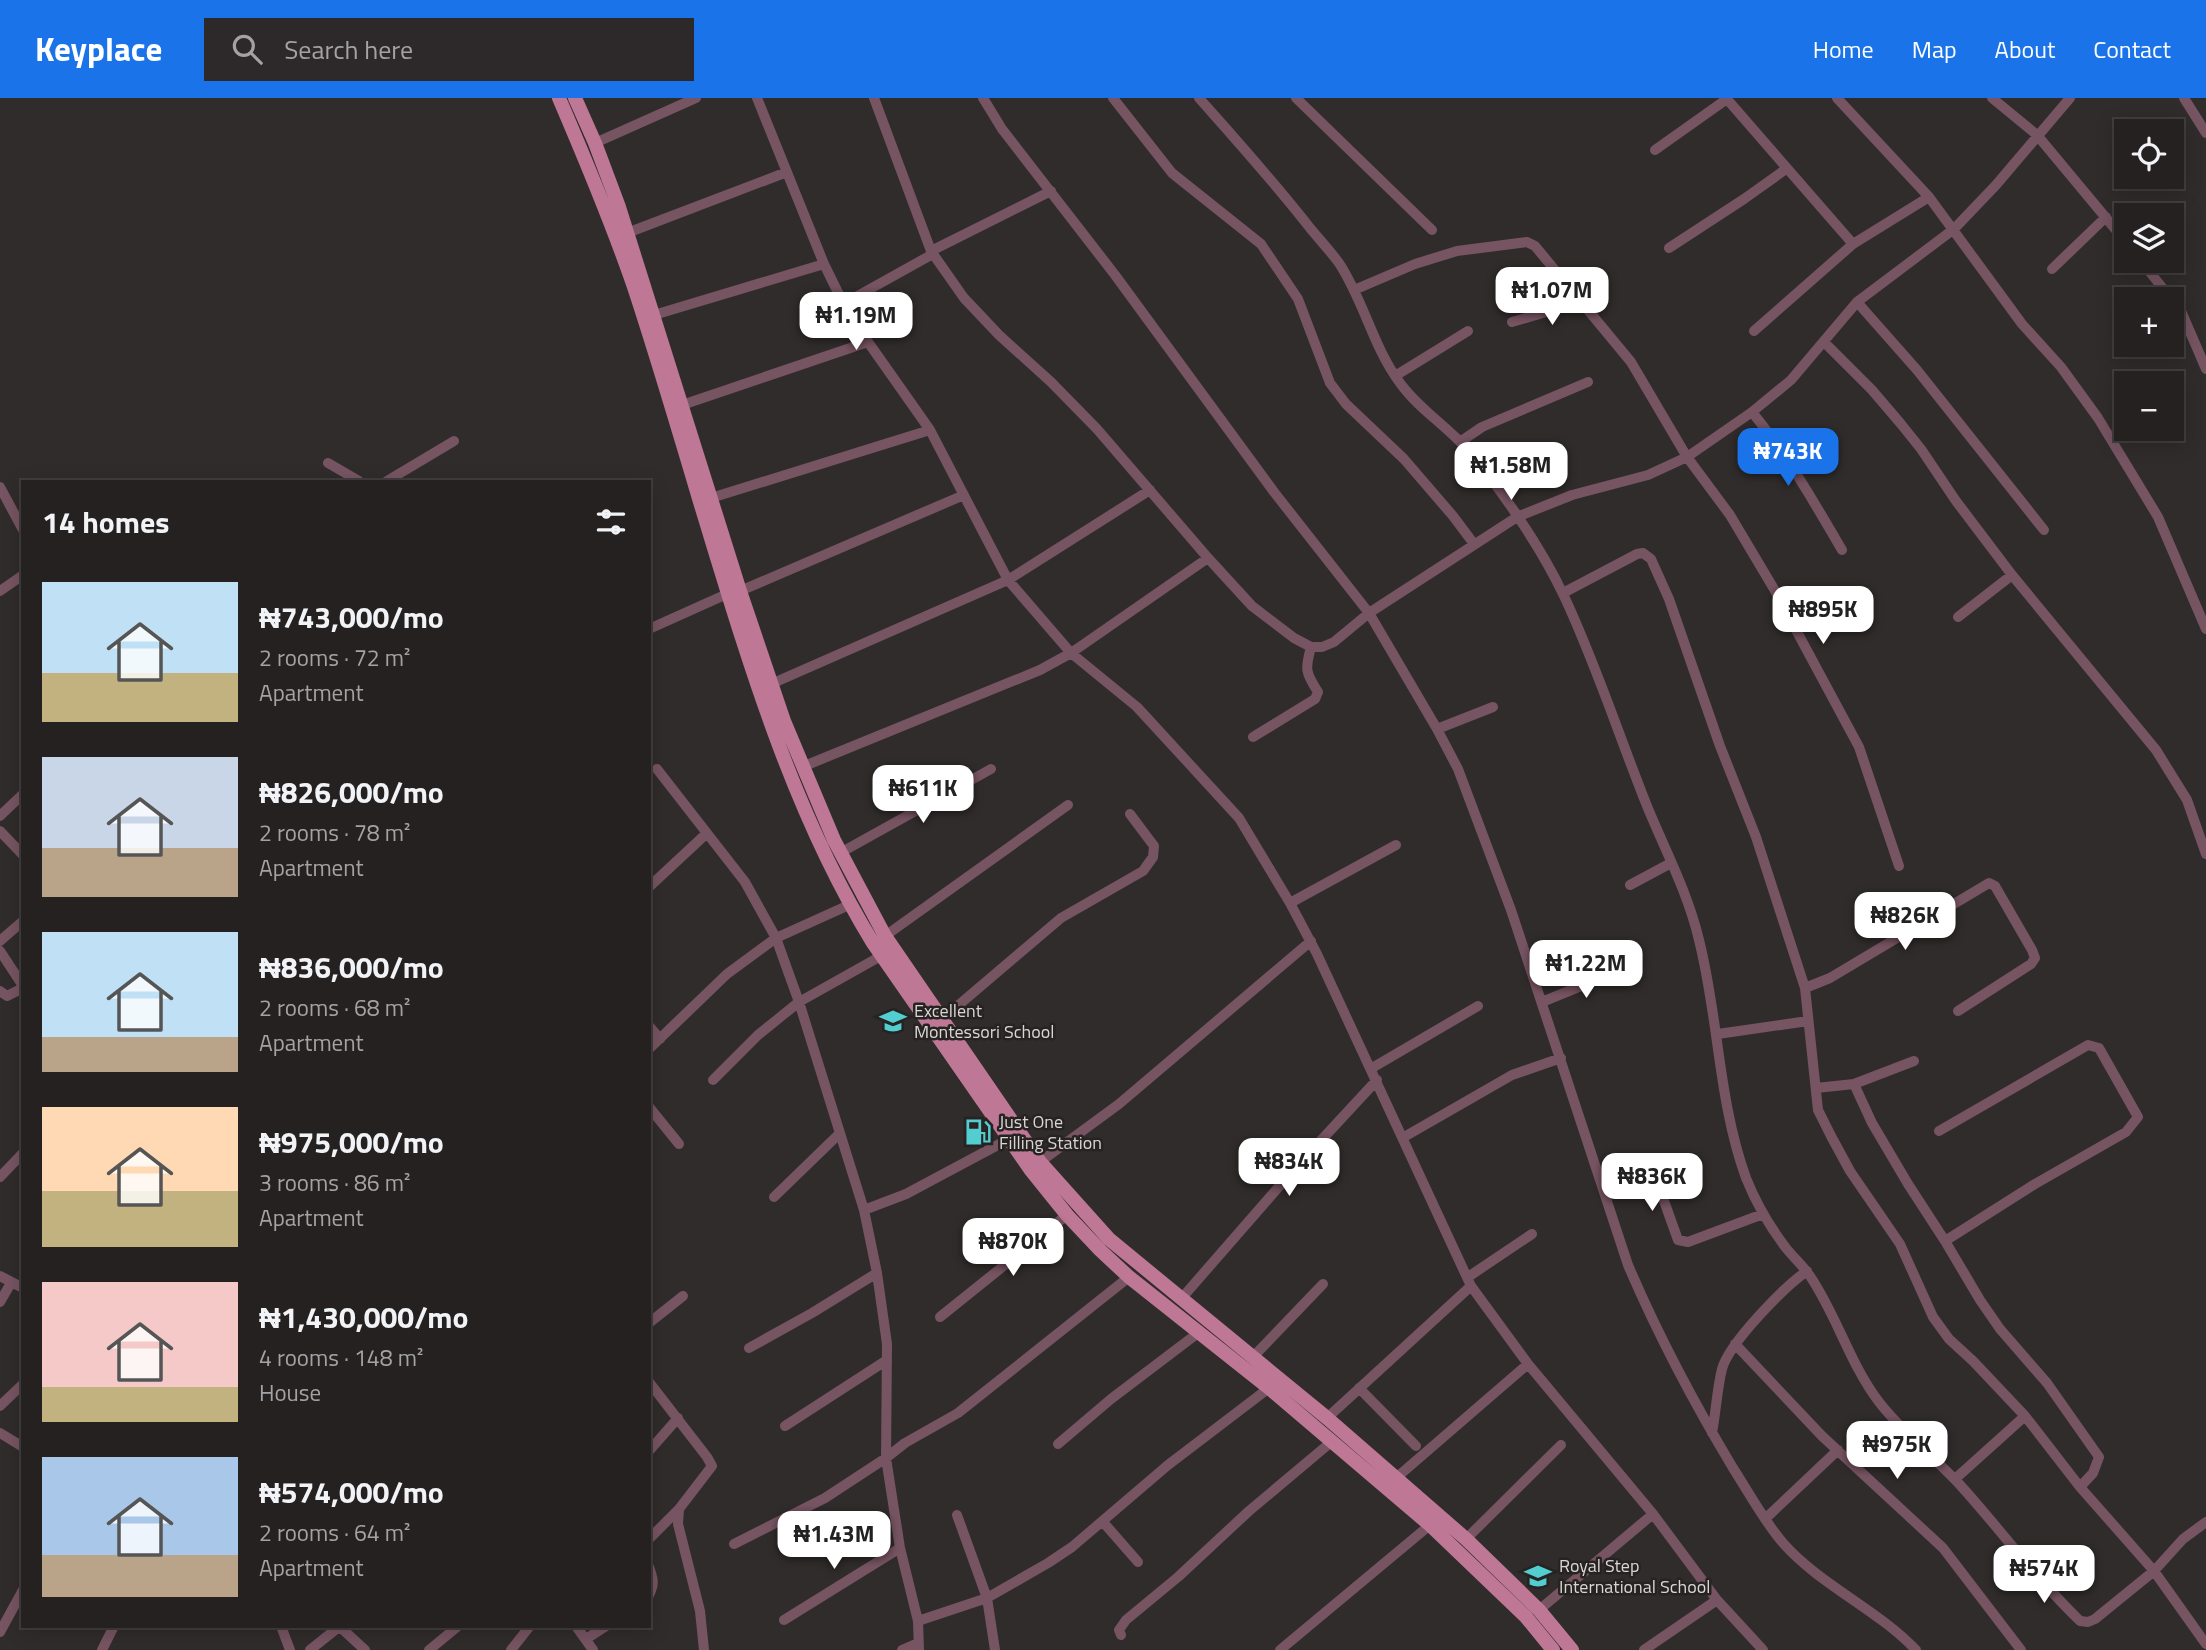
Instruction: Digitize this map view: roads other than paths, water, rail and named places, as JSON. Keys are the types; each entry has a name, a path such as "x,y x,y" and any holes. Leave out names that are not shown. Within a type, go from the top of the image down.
{"main road":[{"path":"559,98 635,289 791,776 820,846 849,905 881,956 1009,1139 1067,1215 1129,1277 1269,1388 1330,1443 1430,1525 1526,1617 1551,1649"},
{"path":"575,98 595,143 654,315 711,498 733,593 802,768 840,853 885,936 1040,1162 1109,1240 1327,1418 1466,1539 1539,1610 1572,1650"}],"street":[{"path":"595,143 696,98"},
{"path":"757,98 824,264 843,303 929,430 1008,580 1071,653 1137,707 1239,818 1311,941 1470,1282 1528,1364 1653,1514 1717,1600 1763,1650"},
{"path":"874,98 932,253 964,298 1097,429 1252,606 1294,638 1311,647 1322,647 1335,642 1369,612 1517,517 1572,495 1648,475 1687,457 1752,412 1791,380 1857,302 1954,229 1996,185 2070,98"},
{"path":"983,98 1002,129 1274,492 1369,612 1458,769 1511,910 1628,1265 1712,1433 1765,1518 1784,1543 1805,1564 1857,1601 1910,1648"},
{"path":"1113,98 1172,173 1261,244 1298,299 1330,383 1346,404 1404,459 1474,544"},
{"path":"1199,98 1289,199 1338,263 1354,290 1384,360 1428,414 1460,442 1517,517 1563,593 1691,907 1707,971 1724,1098 1748,1182 1763,1214 1786,1248 1807,1271 1829,1306 1864,1380 1878,1401 1907,1434 1955,1479 2080,1621 2095,1619 2154,1571 2183,1539 2206,1522"},
{"path":"1838,98 1929,197 2022,324 2061,367 2098,418 2158,517 2206,629"},
{"path":"1992,98 2037,135 2114,227"},
{"path":"2184,98 2206,133"},
{"path":"1299,99 1433,230"},
{"path":"1655,150 1726,99 1853,244"},
{"path":"1669,248 1786,169"},
{"path":"627,233 787,172"},
{"path":"843,303 1051,191"},
{"path":"1754,331 1853,244 1929,197"},
{"path":"2052,269 2106,217"},
{"path":"1354,290 1415,264 1457,251 1527,242 1535,246 1631,362 1687,457 1730,515 1774,589 1859,747 1899,866"},
{"path":"654,315 824,264"},
{"path":"2151,273 2181,311 2206,369"},
{"path":"1512,321 1583,301"},
{"path":"1857,302 1917,370 2044,530"},
{"path":"1395,376 1468,331"},
{"path":"682,405 868,342"},
{"path":"1825,343 1872,390 1921,449 2012,575 2156,750 2187,800 2206,854"},
{"path":"1460,442 1482,427 1588,382"},
{"path":"1752,412 1803,482 1842,550"},
{"path":"711,498 929,430"},
{"path":"389,480 454,441"},
{"path":"328,463 357,480"},
{"path":"0,487 21,526"},
{"path":"771,684 1008,580 1150,491"},
{"path":"651,628 964,495"},
{"path":"1563,593 1637,554 1643,553 1651,559 1756,837 1805,988 1818,1110 1831,1136 1850,1171 1900,1244 1933,1317 1949,1339 2025,1416 2080,1487 2154,1571 2206,1648"},
{"path":"802,768 905,723 1040,670 1071,653 1208,558"},
{"path":"1958,617 2012,575"},
{"path":"0,591 21,576"},
{"path":"1253,737 1318,695 1307,675 1311,647"},
{"path":"1437,729 1493,707"},
{"path":"657,769 746,882 776,938 799,1002 864,1210 877,1273 887,1360 886,1458 900,1548 918,1620 918,1646 902,1650"},
{"path":"840,853 991,769"},
{"path":"0,816 21,796"},
{"path":"885,936 1068,805"},
{"path":"941,1020 1061,918 1143,872 1153,857 1154,846 1130,814"},
{"path":"0,831 21,853"},
{"path":"651,885 706,834"},
{"path":"1290,903 1396,845"},
{"path":"1630,885 1671,863"},
{"path":"1805,988 1830,978 1989,883 1996,886 2035,958 2031,964 1958,1011"},
{"path":"651,1047 727,974 776,938 849,905"},
{"path":"0,941 21,923"},
{"path":"1040,1162 1119,1104 1311,941"},
{"path":"0,951 21,984"},
{"path":"713,1080 758,1035 799,1002 881,956"},
{"path":"1542,1002 1620,970"},
{"path":"0,991 7,996 21,988"},
{"path":"1371,1068 1478,1006"},
{"path":"1717,1034 1808,1021"},
{"path":"651,1029 660,1040"},
{"path":"1939,1131 2088,1045 2099,1048 2138,1117 2126,1132 2035,1184 1945,1241"},
{"path":"1404,1137 1512,1075 1561,1058"},
{"path":"1816,1088 1854,1084 1913,1061"},
{"path":"1181,1299 1289,1175 1377,1080"},
{"path":"1854,1084 1872,1124 2000,1329 2047,1383 2099,1457 2093,1473 2080,1487"},
{"path":"651,1109 679,1144"},
{"path":"774,1197 839,1134"},
{"path":"864,1210 906,1195 1009,1139"},
{"path":"0,1177 21,1155"},
{"path":"1649,1159 1678,1240 1688,1242 1763,1214"},
{"path":"940,1317 1067,1215"},
{"path":"1327,1418 1470,1282 1532,1234"},
{"path":"1712,1433 1722,1370 1735,1344 1787,1287 1807,1271"},
{"path":"749,1348 877,1273"},
{"path":"0,1276 21,1287"},
{"path":"734,1544 825,1498 905,1443 958,1413 1129,1277"},
{"path":"0,1302 11,1283"},
{"path":"1253,1357 1323,1284"},
{"path":"651,1321 683,1296"},
{"path":"1058,1444 1111,1399 1198,1334"},
{"path":"1735,1344 1838,1450 1943,1548 2021,1650"},
{"path":"785,1426 887,1360"},
{"path":"1396,1478 1528,1364"},
{"path":"651,1384 712,1466 679,1509 651,1537"},
{"path":"0,1406 21,1386"},
{"path":"918,1620 987,1598 1048,1563 1103,1522 1168,1465 1269,1388"},
{"path":"1359,1388 1416,1446"},
{"path":"1955,1479 2025,1416"},
{"path":"651,1449 678,1418"},
{"path":"0,1433 21,1446"},
{"path":"1121,1635 1119,1630 1126,1620 1330,1443"},
{"path":"1466,1539 1561,1445"},
{"path":"1765,1518 1838,1450"},
{"path":"679,1509 678,1524 700,1611 704,1650"},
{"path":"1539,1610 1653,1514"},
{"path":"957,1515 987,1598 995,1650"},
{"path":"1103,1522 1138,1562"},
{"path":"1280,1650 1430,1525"},
{"path":"784,1620 900,1548"},
{"path":"651,1572 654,1580 651,1592"},
{"path":"0,1632 21,1594"},
{"path":"1644,1650 1717,1600"},
{"path":"102,1650 113,1628"},
{"path":"282,1628 290,1650"},
{"path":"310,1650 338,1628"},
{"path":"342,1628 365,1650"},
{"path":"429,1650 456,1628"},
{"path":"511,1650 528,1628"},
{"path":"578,1628 593,1650"},
{"path":"586,1639 603,1628"}],"place":[{"name":"Excellent Montessori School","path":"893,1021"},
{"name":"Just One Filling Station","path":"978,1132"},
{"name":"Royal Step International School","path":"1538,1576"}]}
